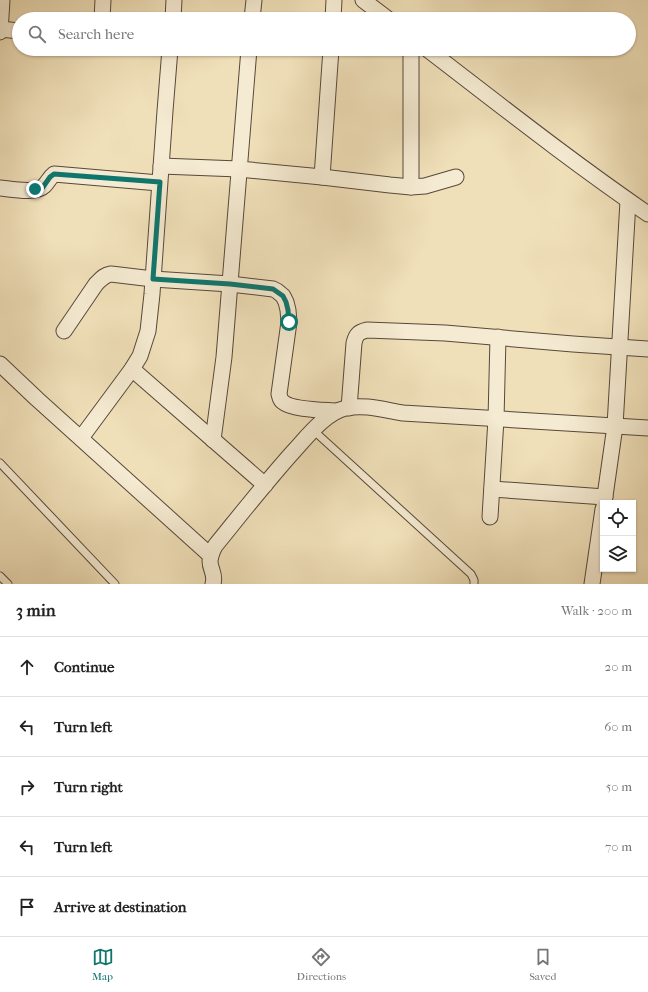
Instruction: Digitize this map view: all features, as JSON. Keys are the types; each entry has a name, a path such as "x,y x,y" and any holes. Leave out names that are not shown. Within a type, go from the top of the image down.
{"street":[{"path":"2,0 0,30 12,31"},
{"path":"102,12 103,0"},
{"path":"173,12 174,0"},
{"path":"253,12 254,0"},
{"path":"333,12 334,0"},
{"path":"363,0 379,12"},
{"path":"80,438 132,369 140,356 148,331 169,56"},
{"path":"213,440 224,357 248,56"},
{"path":"322,176 331,56"},
{"path":"411,56 411,186"},
{"path":"436,56 563,154 648,214"},
{"path":"161,166 239,169 411,186 425,186 456,177"},
{"path":"0,188 27,190 43,187 54,174 160,182"},
{"path":"604,500 615,426 628,201"},
{"path":"64,331 96,284 106,275 111,274 273,289 283,296 288,310 289,322 279,394 280,399 288,405 297,407 343,409 363,406 403,413 648,428"},
{"path":"343,409 354,343 356,337 362,332 368,330 437,332 648,349"},
{"path":"490,517 496,419 498,337"},
{"path":"0,364 211,556"},
{"path":"132,369 265,485"},
{"path":"213,584 214,575 210,561 215,546 265,485 314,430 329,416 343,409"},
{"path":"492,490 600,503"},
{"path":"592,584 600,530"}],"lane":[{"path":"314,430 471,574 474,584"},
{"path":"0,463 115,584"},
{"path":"0,576 8,584"}],"route":[{"path":"35,189 43,187 54,174 160,182 153,279 230,284 273,289 283,296 286,302 289,322"}]}
